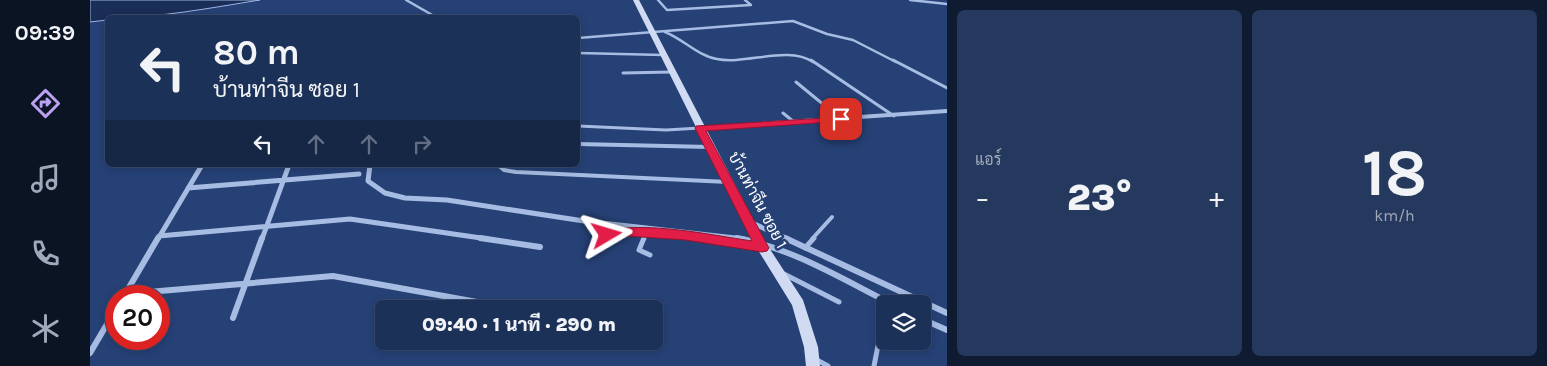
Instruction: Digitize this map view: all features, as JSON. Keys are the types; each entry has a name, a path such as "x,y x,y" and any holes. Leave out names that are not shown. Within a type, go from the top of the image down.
{"street":[{"name":"บ้านท่าจีน ซอย 1","path":"636,0 671,72 760,243 798,304 813,362"},
{"path":"700,128 947,111"},
{"path":"130,285 201,167"},
{"path":"234,318 288,167"},
{"path":"370,167 368,181 373,187 406,198 429,201 447,200 584,221 724,236 760,243 783,250 876,296"},
{"path":"188,188 359,174"},
{"path":"159,236 350,219 540,247"},
{"path":"750,224 947,313"},
{"path":"170,291 333,276 466,300"},
{"path":"931,322 947,330"},
{"path":"90,353 105,328"}],"lane":[{"path":"406,0 432,15"},
{"path":"658,0 667,10 674,10 751,5 745,0"},
{"path":"910,0 947,4"},
{"path":"580,38 793,21 827,34 853,40 947,88"},
{"path":"662,31 686,41 710,59 792,55 806,57 894,116"},
{"path":"580,53 663,55"},
{"path":"623,74 671,72"},
{"path":"796,82 841,119"},
{"path":"784,113 794,122"},
{"path":"580,126 666,130 700,128"},
{"path":"580,144 710,147"},
{"path":"500,167 504,170 516,172 728,182"},
{"path":"805,248 832,217"},
{"path":"605,236 616,233 646,233 760,243"},
{"path":"646,233 639,250 650,255"},
{"path":"777,271 839,302"},
{"path":"874,366 877,350"},
{"path":"813,362 828,366"}],"water":[{"path":"90,0 260,0 156,15 105,15 105,20 90,22"}],"route":[{"path":"607,235 642,232 729,241 762,248 700,128 841,119"}]}
